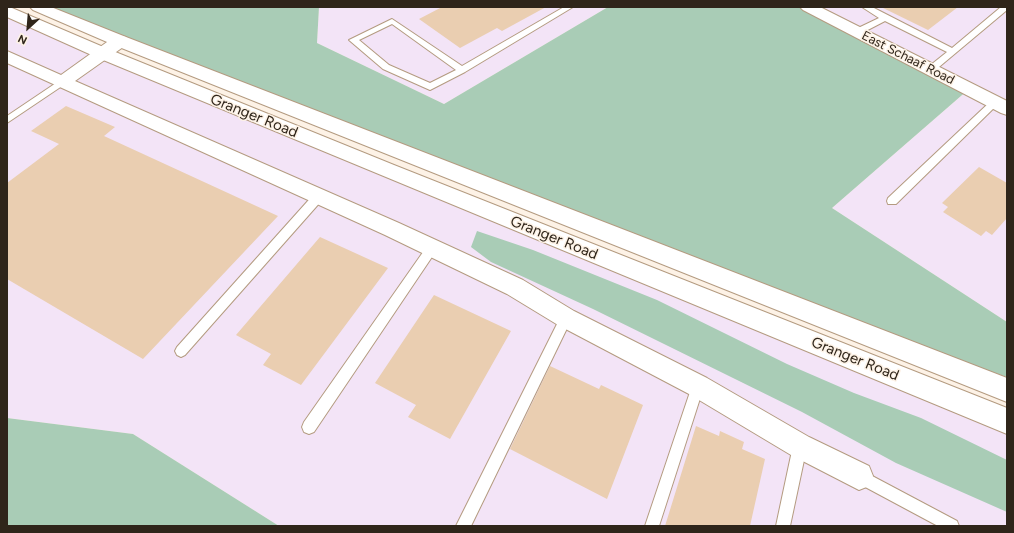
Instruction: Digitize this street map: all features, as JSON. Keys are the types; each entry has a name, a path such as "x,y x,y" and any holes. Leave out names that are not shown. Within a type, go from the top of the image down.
{"main road":[{"name":"Granger Road","path":"38,7 120,41 1007,390"},
{"name":"East Schaaf Road","path":"812,8 1001,106"},
{"name":"Granger Road","path":"7,11 102,53 1007,420"},
{"path":"62,82 120,41"},
{"path":"7,56 62,82 319,196 515,287 566,318 698,386 800,446 859,476"},
{"path":"773,297 1007,377"}],"lane":[{"path":"462,70 392,21 353,40 386,66 430,87 462,70 569,7"},
{"path":"866,7 952,51"},
{"path":"930,70 1006,7"},
{"path":"857,32 885,18"},
{"path":"7,120 62,82"},
{"path":"892,201 1001,106"},
{"path":"181,351 319,196"},
{"path":"309,427 432,248"},
{"path":"463,526 566,318"},
{"path":"652,526 698,386"},
{"path":"783,526 800,446"},
{"path":"859,476 952,526"}],"shaded area":[{"path":"319,7 608,7 444,104 317,43"},
{"path":"808,7 1007,7 1007,322 832,208 968,90"},
{"path":"7,11 1007,421 1007,526 279,526 133,434 7,418"}],"green space":[{"path":"38,7 319,7 317,43 444,104 608,7 808,7 969,89 832,208 1007,322 1007,377 773,297"},
{"path":"477,231 533,250 657,300 787,364 854,393 921,418 1007,460 1007,512 896,463 802,412 593,309 491,262 471,247"},
{"path":"7,418 133,434 279,526 7,526"}],"building":[{"path":"442,7 546,7 502,31 497,28 460,48 419,19"},
{"path":"881,7 958,7 928,30"},
{"path":"66,106 115,127 104,136 278,216 143,359 7,279 7,183 59,144 31,131"},
{"path":"979,167 1007,183 1007,218 992,235 986,231 981,236 943,212 948,207 942,203"},
{"path":"320,237 388,268 301,385 263,365 271,354 236,335"},
{"path":"434,295 511,331 450,439 408,417 416,405 375,383"},
{"path":"550,366 599,389 601,385 643,405 607,499 510,449"},
{"path":"696,426 719,436 720,431 744,442 742,449 765,459 750,526 665,526"}]}
